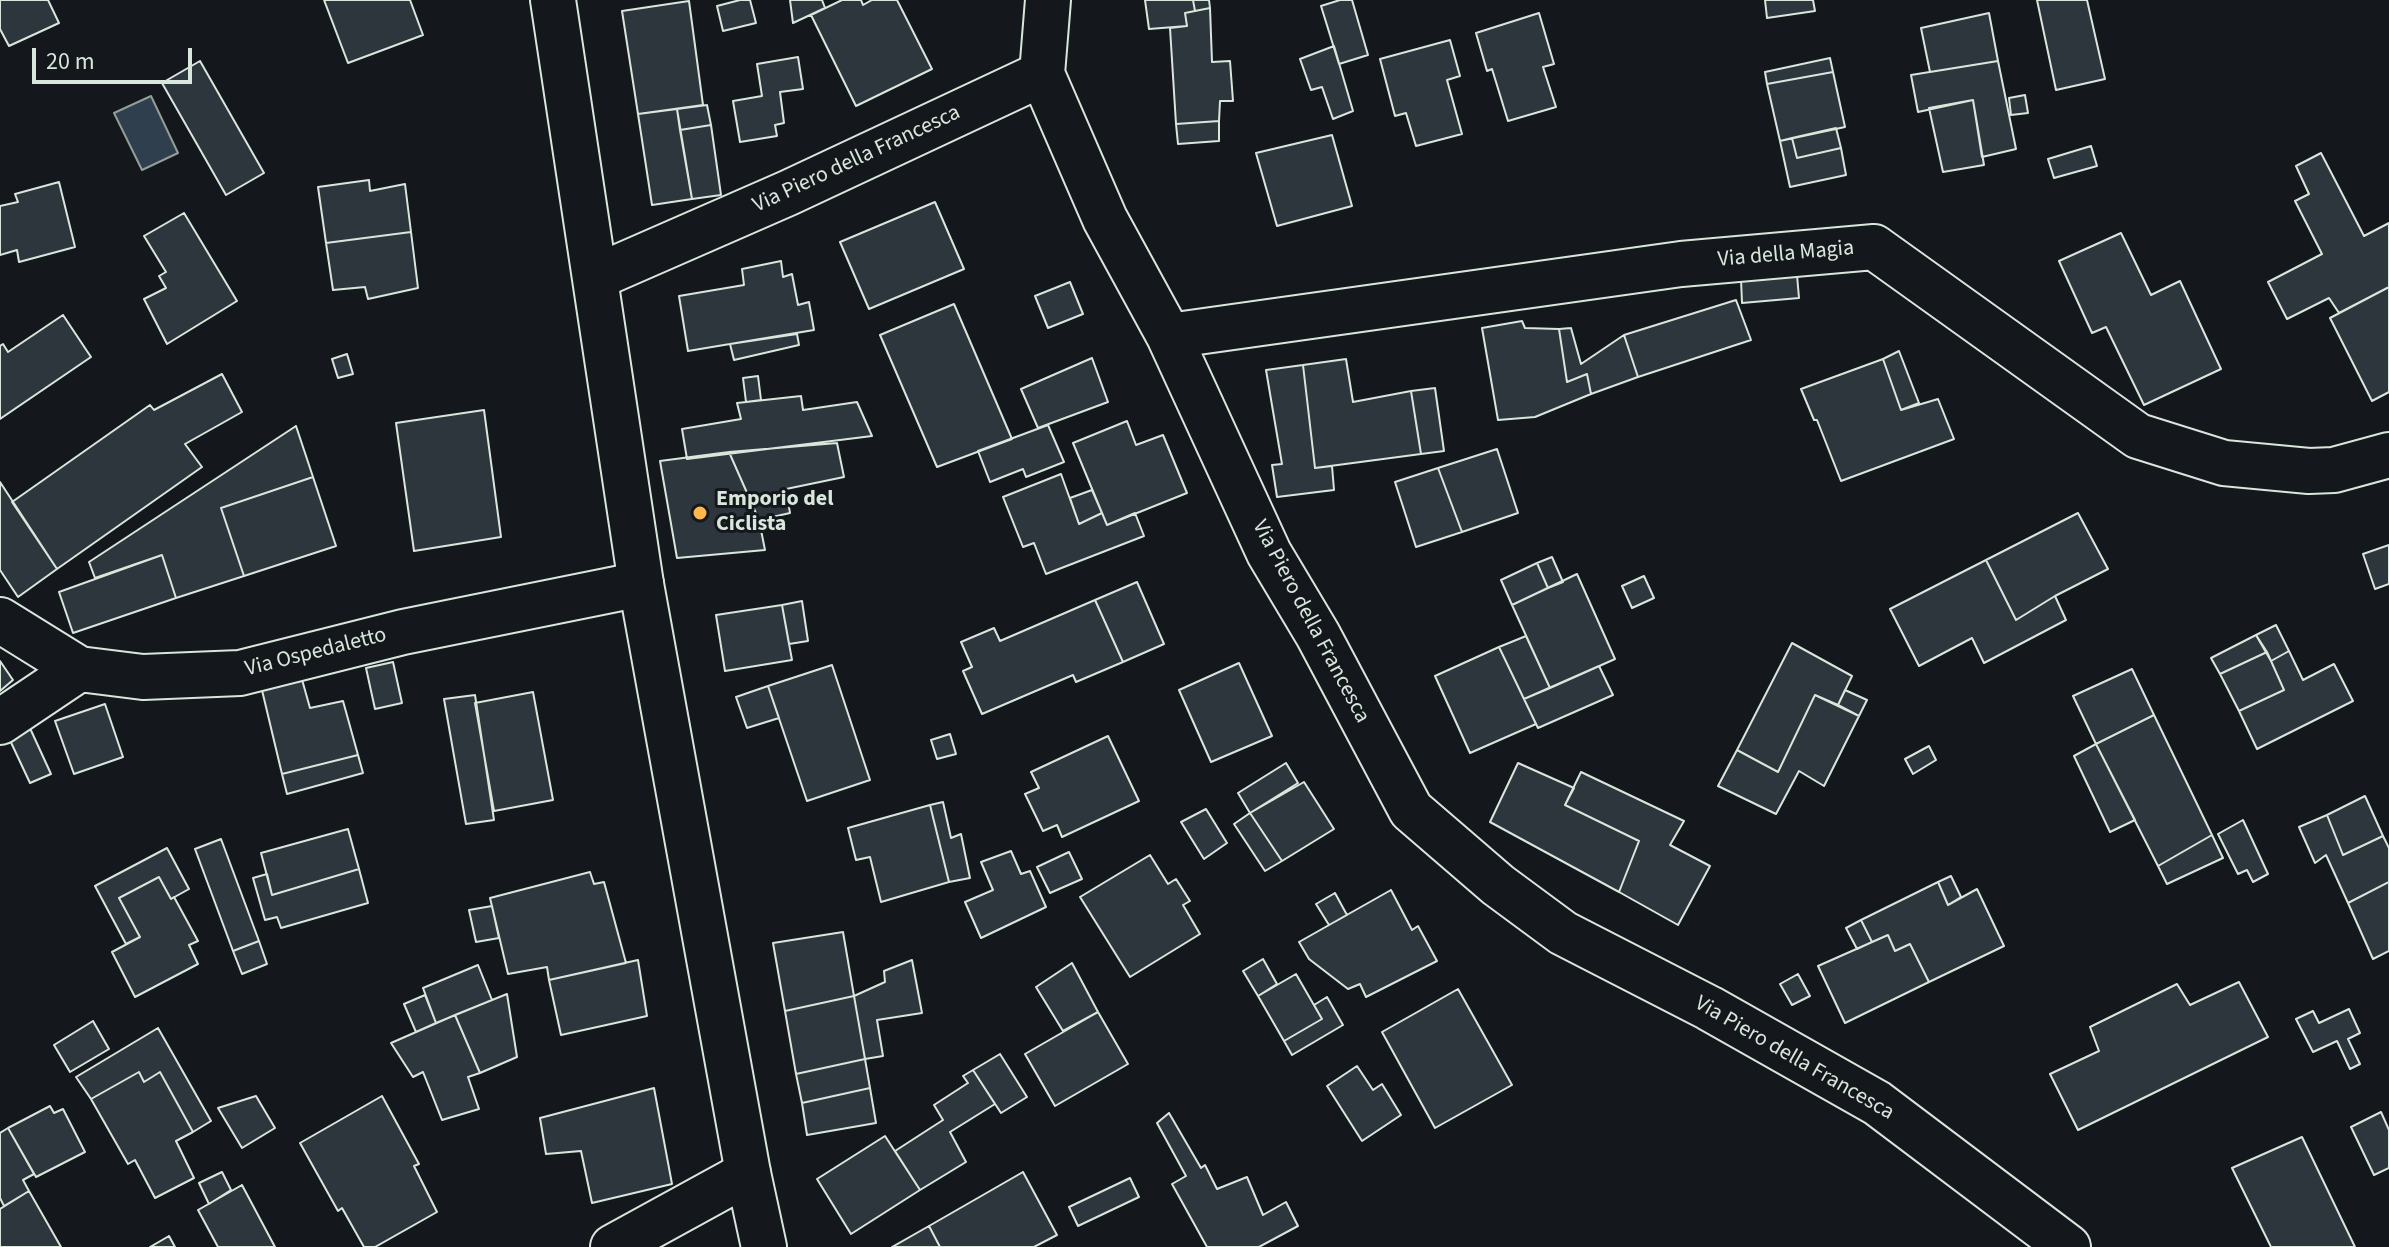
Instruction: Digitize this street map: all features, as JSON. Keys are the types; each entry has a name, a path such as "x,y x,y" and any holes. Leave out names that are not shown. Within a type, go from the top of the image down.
{"street":[{"path":"553,0 641,584 764,1247"},
{"path":"1042,74 1048,0"},
{"name":"Via Piero della Francesca","path":"596,277 788,193 1042,74 1105,219 1169,336 1269,553 1318,635 1411,810 1498,885 1563,933 1709,1008 1877,1103 2068,1247"},
{"name":"Via della Magia","path":"1169,336 1681,264 1874,247 2138,436 2224,463 2309,471 2334,470 2389,455"},
{"name":"Via Ospedaletto","path":"0,620 79,669 143,677 240,673 403,632 641,584"},
{"path":"0,722 79,669"},
{"path":"613,1247 748,1173"}],"water":[{"path":"151,96 178,153 142,170 114,113"}],"building":[{"path":"0,0 48,0 59,23 9,46 0,29"},
{"path":"324,0 410,0 423,35 348,63"},
{"path":"750,0 756,23 723,31 717,6"},
{"path":"790,0 822,0 825,8 793,23"},
{"path":"842,0 861,0 863,5 872,0 897,0 932,69 856,106 811,15"},
{"path":"1145,0 1193,0 1195,11 1185,13 1187,26 1149,29"},
{"path":"1193,0 1209,0 1210,8 1195,11"},
{"path":"1352,0 1368,55 1339,64 1321,6"},
{"path":"1765,0 1813,0 1815,11 1767,18"},
{"path":"2037,0 2087,0 2105,79 2056,90"},
{"path":"689,1 703,105 638,114 622,11"},
{"path":"1210,8 1212,62 1230,61 1233,101 1220,101 1219,121 1176,124 1170,28 1187,26 1185,13"},
{"path":"1539,13 1554,64 1543,67 1556,107 1508,121 1492,69 1487,71 1476,33"},
{"path":"1989,13 1998,61 1930,72 1921,28"},
{"path":"1450,40 1460,76 1447,80 1462,134 1416,146 1406,113 1395,116 1380,59"},
{"path":"1334,46 1353,111 1333,119 1322,87 1311,90 1300,59"},
{"path":"798,57 803,89 780,92 784,123 775,125 777,136 740,142 733,101 762,96 757,64"},
{"path":"1830,58 1833,72 1767,84 1765,72"},
{"path":"200,61 264,173 226,195 162,83"},
{"path":"1998,61 2016,149 1982,157 1973,100 1918,112 1911,75"},
{"path":"1833,72 1845,127 1780,141 1767,84"},
{"path":"2025,95 2028,113 2011,115 2009,98"},
{"path":"1973,100 1984,165 1943,172 1929,108"},
{"path":"707,105 711,125 680,130 677,109"},
{"path":"677,109 692,199 652,205 638,114"},
{"path":"1219,121 1219,141 1178,144 1176,124"},
{"path":"711,125 721,195 692,199 680,130"},
{"path":"1836,128 1841,148 1797,158 1792,138"},
{"path":"1332,135 1352,206 1277,226 1256,153"},
{"path":"1792,138 1797,158 1841,148 1846,175 1790,187 1780,141"},
{"path":"2091,146 2097,166 2054,178 2048,159"},
{"path":"2321,153 2364,236 2389,223 2389,287 2339,313 2329,298 2287,319 2268,282 2322,254 2295,201 2309,194 2296,166"},
{"path":"369,180 370,191 405,184 411,232 326,243 318,187"},
{"path":"59,182 75,247 19,262 17,250 0,255 0,206 18,202 15,194"},
{"path":"935,202 964,269 869,309 840,242"},
{"path":"184,213 237,301 167,344 144,299 166,288 159,276 166,272 144,236"},
{"path":"411,232 418,288 368,299 365,287 333,290 326,243"},
{"path":"2121,233 2151,295 2180,281 2221,369 2144,405 2106,327 2092,333 2059,261"},
{"path":"781,261 783,277 792,274 798,305 809,302 814,330 688,351 679,296 744,285 742,269"},
{"path":"1797,275 1799,298 1742,303 1741,279"},
{"path":"1070,282 1083,314 1048,328 1035,296"},
{"path":"2389,287 2389,392 2372,401 2330,318"},
{"path":"1736,300 1751,340 1638,377 1624,335"},
{"path":"954,304 1012,439 937,467 880,335"},
{"path":"63,315 91,357 0,419 0,346 3,344 8,352"},
{"path":"1522,321 1525,328 1559,329 1567,382 1587,374 1591,394 1535,417 1498,420 1482,328"},
{"path":"1571,328 1581,364 1624,335 1638,377 1591,394 1587,374 1567,382 1559,329"},
{"path":"797,334 799,345 734,360 730,344"},
{"path":"1899,351 1919,403 1901,410 1883,359"},
{"path":"347,354 353,374 338,378 332,359"},
{"path":"1092,358 1108,402 1038,428 1021,389"},
{"path":"1346,359 1353,402 1411,391 1421,454 1315,468 1303,365"},
{"path":"1883,359 1901,410 1938,399 1954,439 1841,481 1801,389"},
{"path":"1303,365 1315,468 1332,466 1334,490 1277,497 1272,465 1282,464 1266,370"},
{"path":"222,374 242,412 185,444 202,467 57,569 12,502 150,405 154,410"},
{"path":"758,376 761,400 746,402 743,378"},
{"path":"1435,388 1444,451 1421,454 1411,391"},
{"path":"801,396 803,410 857,402 872,436 687,459 682,429 741,419 737,403"},
{"path":"484,410 501,537 414,551 396,423"},
{"path":"1127,421 1136,445 1163,435 1187,493 1107,525 1073,443"},
{"path":"1048,425 1064,462 1026,477 1023,469 990,482 978,451"},
{"path":"296,426 313,477 221,508 244,576 176,598 162,555 95,578 89,562"},
{"path":"837,443 844,477 786,489 790,513 759,520 729,452"},
{"path":"1497,449 1518,513 1462,532 1438,468"},
{"path":"729,452 759,520 765,550 677,558 660,461"},
{"path":"1438,468 1462,532 1416,547 1395,482"},
{"path":"1061,474 1079,524 1102,513 1107,525 1135,513 1144,536 1046,574 1034,543 1023,547 1003,497"},
{"path":"313,477 336,546 244,576 221,508"},
{"path":"0,482 57,569 18,597 0,570"},
{"path":"1092,490 1102,513 1079,524 1070,498"},
{"path":"2078,513 2108,569 2016,620 1986,560"},
{"path":"2389,545 2389,584 2375,589 2363,554"},
{"path":"162,555 176,598 73,633 59,592"},
{"path":"1552,557 1563,582 1548,588 1537,563"},
{"path":"1986,560 2016,620 2055,596 2066,620 1984,663 1972,638 1919,666 1890,609"},
{"path":"1537,563 1548,588 1512,605 1501,580"},
{"path":"1577,574 1615,659 1550,688 1512,605"},
{"path":"1644,576 1654,598 1632,608 1622,586"},
{"path":"1137,582 1164,644 1123,662 1095,600"},
{"path":"1095,600 1123,662 1076,682 1073,675 982,714 963,671 972,667 961,642 994,628 1000,641"},
{"path":"802,601 808,641 789,644 782,605"},
{"path":"782,605 792,660 725,671 716,615"},
{"path":"2276,625 2289,651 2271,661 2256,635"},
{"path":"2256,635 2267,652 2220,674 2211,658"},
{"path":"1526,636 1550,688 1524,699 1499,647"},
{"path":"1792,643 1852,676 1838,705 1815,695 1778,772 1737,750"},
{"path":"1499,647 1536,724 1470,753 1435,676"},
{"path":"2289,651 2303,680 2334,664 2353,701 2257,749 2239,711 2284,690 2271,661"},
{"path":"2267,652 2284,690 2239,711 2220,674"},
{"path":"0,661 13,680 0,691"},
{"path":"393,662 402,703 375,709 366,668"},
{"path":"1239,663 1272,736 1211,762 1179,690"},
{"path":"832,665 870,780 807,801 768,686"},
{"path":"1599,666 1613,695 1538,728 1524,699"},
{"path":"2132,669 2154,715 2096,744 2073,696"},
{"path":"301,676 310,708 343,701 358,755 282,774 261,686"},
{"path":"768,686 779,718 747,728 736,697"},
{"path":"1845,690 1867,700 1859,716 1838,705"},
{"path":"533,692 553,800 494,811 475,703"},
{"path":"475,695 494,820 466,824 444,699"},
{"path":"1815,695 1859,716 1824,786 1799,771 1776,814 1718,786 1737,750 1778,772"},
{"path":"105,704 123,757 74,774 55,721"},
{"path":"2154,715 2212,835 2158,866 2096,744"},
{"path":"29,726 51,774 30,783 8,736"},
{"path":"950,734 956,754 937,759 931,740"},
{"path":"1108,736 1139,801 1062,837 1057,825 1043,831 1025,794 1039,788 1031,772"},
{"path":"2096,744 2135,820 2110,832 2074,756"},
{"path":"1929,746 1936,760 1913,774 1905,759"},
{"path":"358,755 363,773 287,794 282,774"},
{"path":"1286,763 1298,783 1250,813 1238,793"},
{"path":"1518,763 1574,788 1565,805 1639,841 1619,892 1490,822"},
{"path":"1581,772 1684,821 1670,845 1710,866 1678,925 1619,892 1639,841 1565,805"},
{"path":"1304,782 1334,829 1282,861 1250,813"},
{"path":"2365,796 2383,836 2343,855 2327,815"},
{"path":"943,802 951,838 961,834 970,878 949,882 930,805"},
{"path":"930,805 949,882 881,902 870,857 856,860 848,828"},
{"path":"1206,809 1227,843 1204,859 1181,822"},
{"path":"1250,813 1282,861 1265,871 1234,824"},
{"path":"2327,815 2343,855 2383,836 2389,848 2389,882 2348,903 2326,855 2315,863 2299,827"},
{"path":"2243,820 2268,874 2253,882 2247,870 2238,874 2218,834"},
{"path":"348,829 359,869 272,895 261,853"},
{"path":"2212,835 2223,858 2167,884 2158,866"},
{"path":"221,839 259,941 233,951 195,849"},
{"path":"167,848 189,889 171,899 159,877 119,898 140,937 126,944 95,886"},
{"path":"1011,851 1021,874 1030,871 1046,907 981,938 965,902 993,890 981,862"},
{"path":"1069,852 1082,879 1050,893 1037,867"},
{"path":"1150,855 1168,884 1176,879 1190,901 1183,905 1200,934 1130,977 1080,897"},
{"path":"359,869 368,903 281,928 277,917 265,920 253,878 267,874 272,895"},
{"path":"590,872 594,884 604,882 626,963 549,980 547,967 508,974 490,898"},
{"path":"1951,876 1961,897 1948,905 1938,882"},
{"path":"159,877 171,899 174,897 198,941 189,945 198,964 135,997 112,952 140,937 119,898"},
{"path":"1938,882 1948,905 1977,889 2004,946 1929,982 1910,944 1895,951 1888,935 1872,942 1861,920"},
{"path":"2389,882 2389,951 2373,959 2348,903"},
{"path":"1391,890 1412,930 1418,926 1437,961 1366,997 1360,984 1348,989 1309,959 1299,942"},
{"path":"1335,893 1347,915 1329,925 1316,904"},
{"path":"492,906 499,938 476,942 469,910"},
{"path":"1861,920 1872,942 1857,949 1846,928"},
{"path":"843,932 854,996 785,1011 773,943"},
{"path":"1888,935 1895,951 1910,944 1929,982 1845,1023 1818,966"},
{"path":"259,941 267,964 242,974 233,951"},
{"path":"1263,959 1277,984 1258,996 1243,971"},
{"path":"638,960 647,1016 561,1035 549,980"},
{"path":"912,960 922,1013 877,1020 883,1056 865,1059 854,996 885,982 884,971"},
{"path":"1072,963 1098,1012 1063,1031 1036,987"},
{"path":"478,965 492,1000 436,1023 423,988"},
{"path":"1296,974 1322,1019 1284,1041 1258,996"},
{"path":"1798,974 1810,996 1792,1005 1780,984"},
{"path":"2239,982 2268,1037 2078,1130 2050,1074 2099,1051 2090,1027 2177,984 2190,1005"},
{"path":"1458,989 1512,1085 1435,1128 1382,1032"},
{"path":"507,994 517,1057 480,1073 455,1015"},
{"path":"425,995 436,1023 416,1032 404,1004"},
{"path":"854,996 865,1059 796,1074 785,1011"},
{"path":"1327,997 1343,1025 1292,1055 1284,1041 1322,1019 1314,1005"},
{"path":"2349,1009 2360,1033 2348,1039 2360,1064 2350,1069 2337,1041 2313,1052 2296,1019 2313,1011 2319,1023"},
{"path":"1098,1012 1128,1064 1055,1106 1025,1054"},
{"path":"455,1015 480,1073 468,1077 479,1109 442,1120 423,1072 413,1077 391,1043"},
{"path":"93,1021 109,1049 70,1072 54,1045"},
{"path":"158,1028 211,1121 193,1132 160,1072 144,1082 139,1072 91,1099 76,1077"},
{"path":"1000,1054 1027,1097 1001,1113 973,1070"},
{"path":"865,1059 870,1088 802,1103 796,1074"},
{"path":"1357,1066 1373,1090 1382,1084 1401,1115 1362,1141 1327,1086"},
{"path":"973,1070 995,1104 950,1132 966,1162 920,1190 895,1151 943,1120 934,1105 968,1083 963,1076"},
{"path":"139,1072 144,1082 160,1072 193,1132 176,1141 194,1178 155,1198 135,1160 128,1164 91,1099"},
{"path":"654,1088 672,1184 592,1203 581,1151 546,1154 540,1118"},
{"path":"870,1088 876,1123 807,1135 802,1103"},
{"path":"256,1096 275,1128 242,1148 218,1108"},
{"path":"382,1096 419,1164 414,1166 437,1212 375,1247 364,1247 342,1208 338,1211 300,1143"},
{"path":"50,1106 54,1113 63,1109 85,1152 36,1177 8,1128"},
{"path":"2381,1112 2389,1130 2389,1168 2374,1175 2351,1127"},
{"path":"1169,1113 1201,1168 1205,1165 1217,1189 1247,1177 1263,1215 1286,1202 1298,1226 1259,1247 1207,1247 1172,1184 1186,1176 1157,1123"},
{"path":"8,1128 34,1174 23,1180 29,1191 4,1206 0,1198 0,1133"},
{"path":"885,1136 920,1190 851,1234 817,1179"},
{"path":"2302,1137 2355,1247 2271,1247 2232,1168"},
{"path":"222,1172 231,1190 209,1204 199,1183"},
{"path":"1023,1172 1057,1235 1034,1247 940,1247 929,1226"},
{"path":"1130,1178 1139,1197 1078,1226 1069,1207"},
{"path":"242,1185 275,1247 218,1247 198,1210"},
{"path":"29,1191 61,1247 0,1247 0,1209"},
{"path":"929,1226 940,1247 892,1247"},
{"path":"169,1236 175,1247 150,1247"}],"place":[{"name":"Emporio del Ciclista","path":"700,513"}]}
